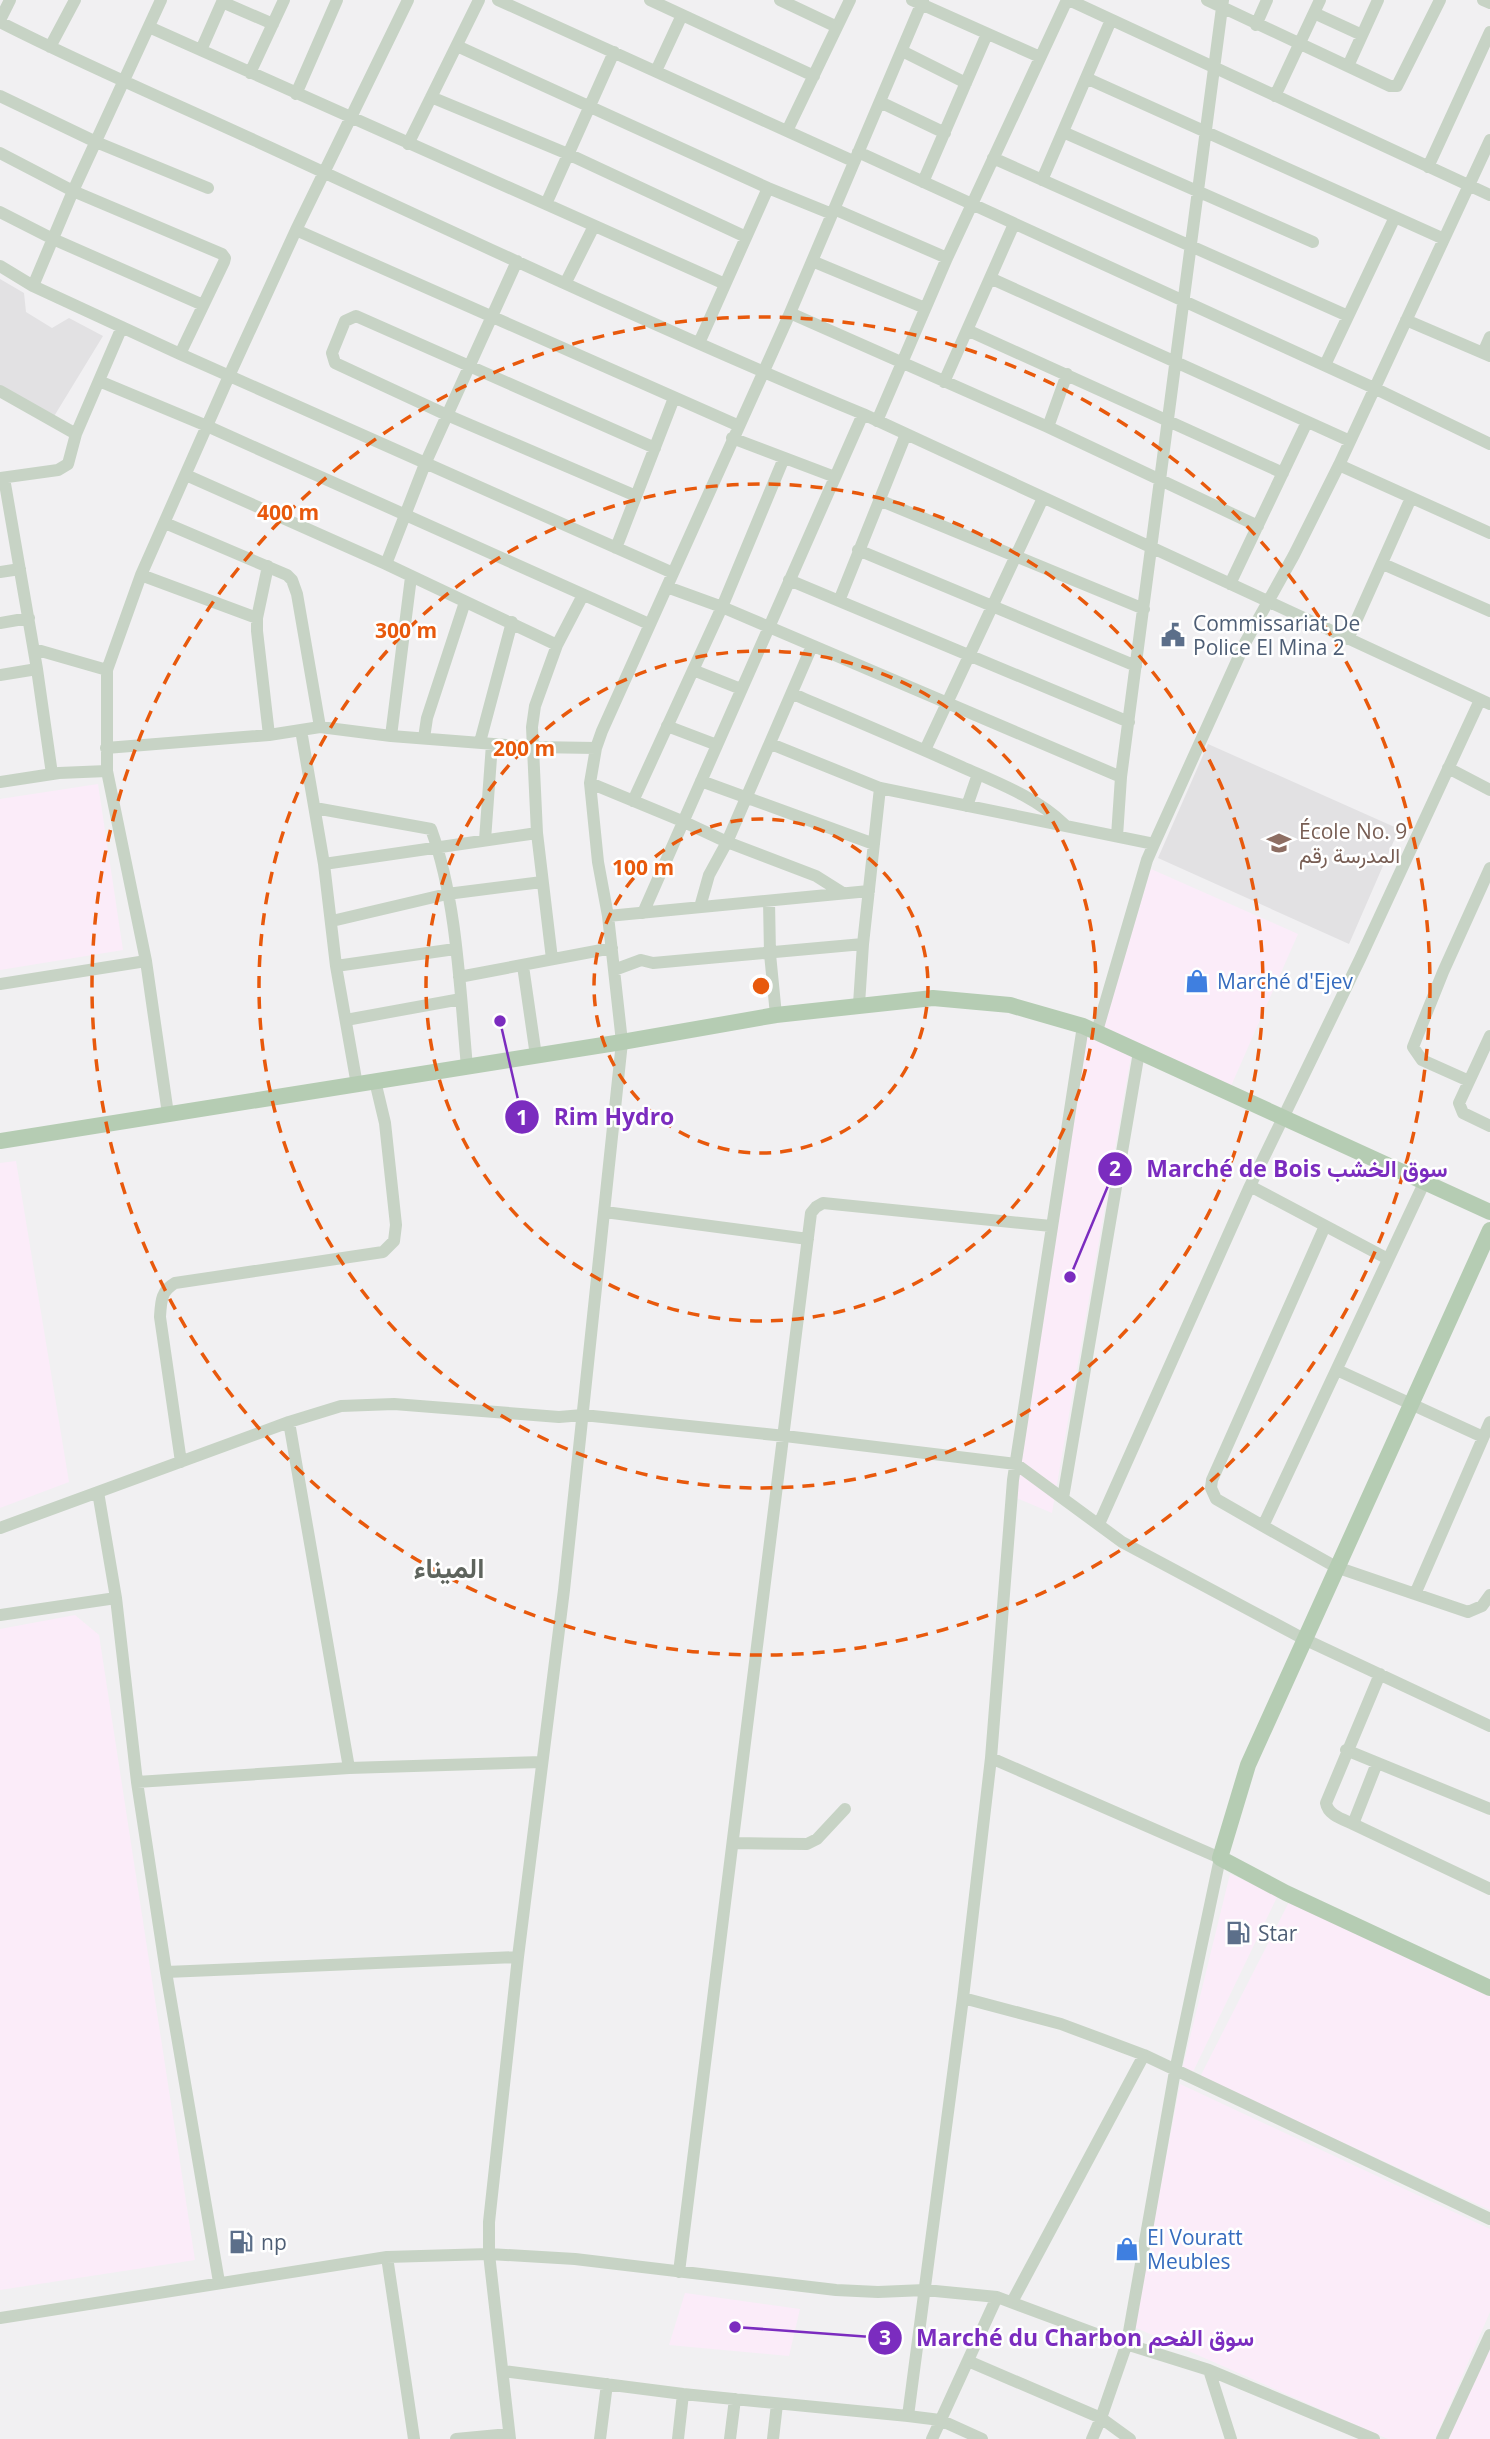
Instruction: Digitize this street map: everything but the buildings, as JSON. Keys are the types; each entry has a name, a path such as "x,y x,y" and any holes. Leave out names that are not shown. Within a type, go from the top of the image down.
{"main road":[{"path":"0,1141 776,1015 933,998 1010,1005 1090,1029 1490,1212"},
{"path":"1490,1230 1248,1765 1220,1858 1286,1893 1490,1988"}],"street":[{"path":"10,0 0,21 50,47 761,372 863,414 1485,702 1448,768 1360,959 1283,1115 1099,1524"},
{"path":"50,47 75,0"},
{"path":"33,286 73,191 161,0"},
{"path":"250,73 284,0"},
{"path":"296,94 337,0"},
{"path":"168,1114 146,961 107,771 107,670 141,575 206,426 296,230 408,0"},
{"path":"408,144 480,0"},
{"path":"498,0 787,131 923,182 1325,365 1490,444"},
{"path":"650,0 814,76"},
{"path":"780,0 837,27"},
{"path":"787,131 850,0"},
{"path":"877,421 947,258 1068,0 1092,5 1111,20 1490,195"},
{"path":"1207,0 1222,4 1256,25 1390,86 1397,86 1440,0"},
{"path":"1256,25 1267,0"},
{"path":"1275,96 1320,0"},
{"path":"1348,66 1378,0"},
{"path":"1483,0 1490,3"},
{"path":"201,50 223,1 273,24"},
{"path":"456,2439 509,2436 488,2230 518,1957 564,1590 622,1042 590,783 596,748 737,425 813,261 902,51 919,1 1040,57"},
{"path":"1117,836 1121,777 1222,4"},
{"path":"1314,13 1363,35"},
{"path":"656,71 682,15"},
{"path":"1042,180 1111,20"},
{"path":"149,27 725,284"},
{"path":"1428,167 1490,32"},
{"path":"923,182 987,34"},
{"path":"457,46 768,188 833,211 947,258"},
{"path":"902,51 966,83"},
{"path":"546,204 614,52"},
{"path":"1086,78 1444,239"},
{"path":"0,96 96,142 208,188"},
{"path":"431,97 568,154 746,237"},
{"path":"880,102 945,133"},
{"path":"1063,132 1312,242"},
{"path":"908,2416 963,1998 991,1758 1016,1464 1051,1226 1090,1029 1154,844 1245,643 1294,555 1339,465 1490,140"},
{"path":"0,153 73,191 225,257 180,354"},
{"path":"993,158 1348,316"},
{"path":"699,343 768,188"},
{"path":"0,212 53,239 204,304"},
{"path":"1325,365 1395,217"},
{"path":"944,382 1014,224"},
{"path":"566,282 594,226"},
{"path":"296,230 737,425"},
{"path":"386,564 425,464 517,261"},
{"path":"813,261 925,309"},
{"path":"0,266 33,286 180,354 673,573"},
{"path":"990,278 1350,441"},
{"path":"790,313 1048,427 1258,526"},
{"path":"636,496 447,415 335,363 332,353 345,321 356,316 655,448"},
{"path":"1406,320 1487,354 1490,337"},
{"path":"52,774 20,569 6,527 2,478 64,468 68,464 76,434 122,327"},
{"path":"967,330 1283,473"},
{"path":"1048,427 1067,374"},
{"path":"99,381 406,514 649,624"},
{"path":"0,391 76,434"},
{"path":"616,548 674,398"},
{"path":"643,913 863,414"},
{"path":"1230,584 1307,422"},
{"path":"839,601 906,434"},
{"path":"732,438 835,477"},
{"path":"633,801 722,607 784,458"},
{"path":"1339,465 1490,533"},
{"path":"186,475 386,564 557,645"},
{"path":"925,750 1043,498"},
{"path":"1348,639 1411,498"},
{"path":"879,500 1144,609"},
{"path":"164,523 287,575 296,586 320,727"},
{"path":"858,550 1136,666"},
{"path":"1382,564 1490,611"},
{"path":"268,566 257,618 269,735"},
{"path":"0,572 20,569"},
{"path":"141,575 257,618"},
{"path":"391,736 411,577"},
{"path":"789,580 1129,722"},
{"path":"667,587 722,607 1121,777"},
{"path":"552,960 537,833 532,747 535,706 557,645 583,595"},
{"path":"424,738 426,718 465,602"},
{"path":"0,622 29,618"},
{"path":"485,840 486,743 512,622"},
{"path":"700,907 709,875 727,842 812,646"},
{"path":"34,649 107,670"},
{"path":"0,675 37,669"},
{"path":"693,670 741,689"},
{"path":"793,694 978,774 1042,806 1066,825"},
{"path":"667,726 717,745"},
{"path":"106,748 269,735 320,727 391,736 532,747 596,748"},
{"path":"301,730 324,864 336,966 357,1084"},
{"path":"771,744 880,788 1154,844"},
{"path":"1448,768 1490,790"},
{"path":"0,782 52,774 107,771"},
{"path":"967,806 978,774"},
{"path":"701,781 874,844"},
{"path":"590,783 727,842 816,876 843,893"},
{"path":"859,1004 880,788"},
{"path":"315,808 430,829 447,894 459,977 467,1067"},
{"path":"324,864 537,833"},
{"path":"1469,1081 1422,1060 1413,1047 1490,868"},
{"path":"332,921 447,894 542,882"},
{"path":"608,916 869,891"},
{"path":"769,901 770,954 776,1015"},
{"path":"614,970 641,960 653,963 863,944"},
{"path":"459,977 612,948"},
{"path":"336,966 455,949"},
{"path":"0,984 146,961"},
{"path":"523,965 536,1056"},
{"path":"346,1020 461,999"},
{"path":"1490,1036 1459,1103 1463,1113 1490,1126"},
{"path":"1063,1498 1139,1052"},
{"path":"181,1462 159,1317 166,1288 175,1283 383,1252 394,1241 396,1225 385,1124 375,1082"},
{"path":"1263,1526 1424,1181"},
{"path":"1250,1186 1388,1259"},
{"path":"679,2272 811,1213 823,1203 1051,1226"},
{"path":"605,1212 808,1239"},
{"path":"1325,1226 1210,1488 1216,1499 1336,1567 1468,1612 1482,1606 1490,1595"},
{"path":"1337,1370 1483,1437"},
{"path":"0,1528 289,1422 341,1406 394,1404 559,1416 583,1415 1016,1464 1122,1542 1304,1639 1490,1726"},
{"path":"289,1422 349,1768"},
{"path":"1415,1594 1490,1422"},
{"path":"98,1492 116,1598 137,1782 166,1972 219,2282"},
{"path":"0,1615 116,1598"},
{"path":"1380,1674 1326,1803 1331,1813 1490,1889"},
{"path":"1346,1750 1490,1809"},
{"path":"991,1758 1220,1858 1175,2071 1127,2343 1092,2439"},
{"path":"137,1782 349,1768 542,1762"},
{"path":"1353,1824 1377,1763"},
{"path":"733,1843 807,1843 817,1839 845,1809"},
{"path":"166,1972 518,1957"},
{"path":"963,1998 1061,2024 1144,2055 1490,2219"},
{"path":"1012,2302 1144,2055"},
{"path":"0,2318 387,2257 489,2254 575,2259 836,2290 925,2290 997,2297 1100,2335 1209,2370 1367,2438"},
{"path":"387,2257 414,2439"},
{"path":"932,2439 997,2297"},
{"path":"1442,2439 1490,2335"},
{"path":"968,2361 1101,2418 1130,2439"},
{"path":"1209,2370 1231,2439"},
{"path":"503,2371 683,2394 940,2420 982,2439"},
{"path":"600,2439 607,2384"},
{"path":"678,2439 683,2394"},
{"path":"730,2439 735,2399"},
{"path":"773,2439 777,2404"}],"shaded area":[{"path":"0,279 24,293 26,312 52,328 69,318 103,336 53,418 0,387"},
{"name":"École No. 9 المدرسة رقم","path":"1208,744 1399,829 1349,944 1158,858"},
{"path":"98,784 123,950 0,970 0,799"},
{"name":"Marché d'Ejev","path":"1151,869 1298,934 1231,1086 1103,1028"},
{"path":"1085,1034 1131,1056 1052,1513 1014,1497"},
{"path":"16,1161 69,1482 0,1508 0,1163"},
{"path":"75,1615 99,1635 195,2260 0,2290 0,1629"},
{"path":"1230,1874 1278,1895 1192,2074 1182,2070"},
{"path":"1290,1900 1490,1994 1490,2210 1200,2077"},
{"path":"1180,2084 1490,2229 1490,2312 1435,2439 1388,2439 1134,2327"},
{"path":"685,2293 800,2309 789,2356 669,2345"},
{"path":"1490,2343 1490,2439 1446,2439"}],"place":[{"name":"Commissariat De Police El Mina 2","path":"1173,635"},
{"name":"École No. 9 المدرسة رقم","path":"1279,843"},
{"name":"Marché d'Ejev","path":"1197,981"},
{"name":"Rim Hydro","path":"500,1021"},
{"name":"Marché de Bois سوق الخشب","path":"1070,1277"},
{"name":"Star","path":"1238,1933"},
{"name":"np","path":"241,2242"},
{"name":"El Vouratt Meubles","path":"1127,2249"},
{"name":"Marché du Charbon سوق الفحم","path":"735,2327"}],"district":[{"name":"الميناء","path":"449,1567"}]}
